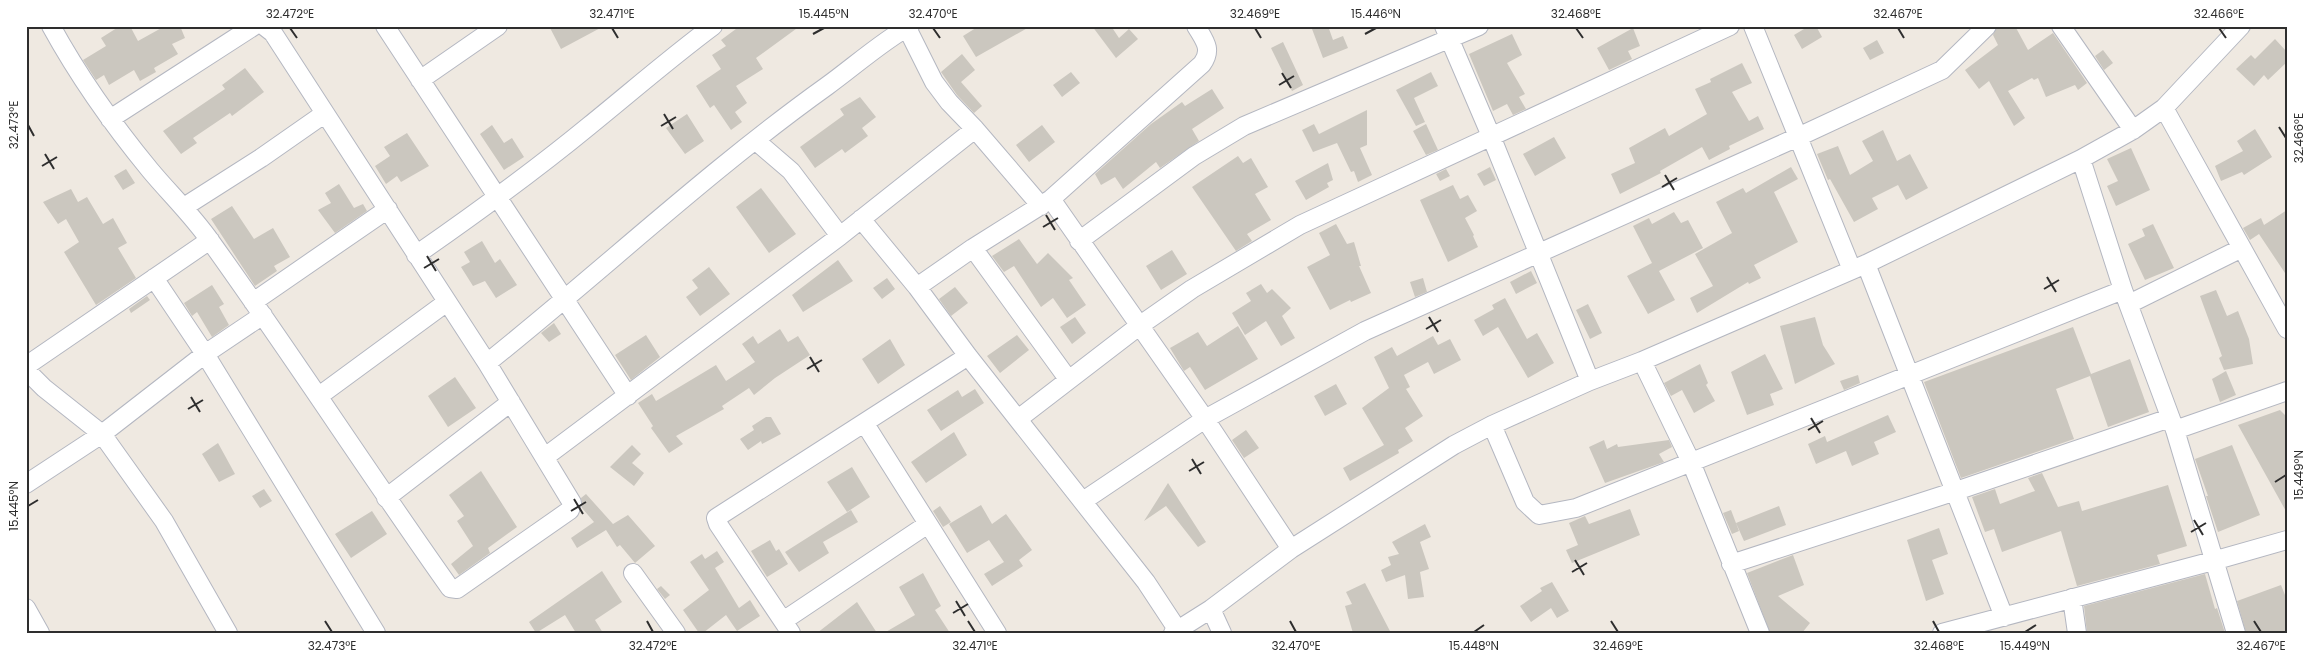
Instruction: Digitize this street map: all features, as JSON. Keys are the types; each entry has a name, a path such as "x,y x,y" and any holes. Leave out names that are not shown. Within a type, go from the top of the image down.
{"street":[{"path":"110,119 254,26"},
{"path":"385,26 628,396"},
{"path":"420,80 498,26"},
{"path":"416,255 497,199 590,126 638,84 713,26"},
{"path":"917,287 973,248 1046,202 1202,64 1208,56 1208,47 1196,26"},
{"path":"1079,241 1194,156 1244,126 1446,33 1479,26"},
{"path":"1018,419 1068,379 1192,289 1300,225 1730,26"},
{"path":"1753,26 1798,138 1909,375 2004,617"},
{"path":"1083,501 1205,419 1365,331 1798,138 1942,70 1962,53 1987,26"},
{"path":"2061,26 2133,130"},
{"path":"861,219 917,287 968,356 1146,582 1175,631 1210,609 1291,549 1454,444 1590,381 1642,361 1859,267 2081,159 2133,130 2164,108 2241,26"},
{"path":"55,27 110,119 150,171 184,207 210,240 319,396 386,498 450,588 458,589 570,510 572,503 487,363 388,209 324,114 273,28"},
{"path":"487,363 565,301 704,180 908,27 934,82 949,102 1046,202 1079,241 1205,419 1291,549"},
{"path":"1446,33 1491,136 1590,381"},
{"path":"2164,108 2240,249 2287,329"},
{"path":"184,207 261,158 324,114"},
{"path":"545,457 840,236 975,129"},
{"path":"756,141 791,171 840,236"},
{"path":"2081,159 2126,297 2172,424 2236,633"},
{"path":"26,484 102,434 258,309 388,209"},
{"path":"26,366 210,240"},
{"path":"973,248 1068,379"},
{"path":"1492,425 1524,502 1539,515 1576,508 1909,375 2126,297 2240,249"},
{"path":"154,278 204,354 376,633"},
{"path":"319,396 447,302"},
{"path":"928,524 787,627 718,524 716,518 865,424 968,356"},
{"path":"1642,361 1691,462 1760,633"},
{"path":"26,370 44,388 102,434 164,521 228,633"},
{"path":"1731,564 1956,491 2172,424 2287,391"},
{"path":"386,498 511,402"},
{"path":"865,424 928,524 991,631"},
{"path":"1942,633 2287,540"},
{"path":"633,573 676,633"},
{"path":"2072,598 2077,633"},
{"path":"26,608 40,633"},
{"path":"1210,609 1222,633"}],"building":[{"path":"120,26 130,26 138,41 165,26 180,26 185,38 172,44 178,54 154,68 156,72 140,81 134,70 109,85 104,75 96,80 83,60 106,46 101,38"},
{"path":"549,26 604,26 561,49"},
{"path":"740,26 800,26 756,58 763,69 736,86 747,103 735,112 742,122 731,130 714,105 710,108 696,86 721,69 712,55 726,46 721,40"},
{"path":"979,26 1031,26 976,57 963,36"},
{"path":"1092,26 1111,26 1119,38 1129,29 1138,39 1116,58"},
{"path":"1328,26 1333,40 1343,36 1348,48 1323,58 1312,29"},
{"path":"1809,26 1816,26 1822,37 1802,49 1794,35"},
{"path":"1997,26 2015,26 2028,50 2053,33 2087,83 2078,90 2075,85 2046,97 2038,78 2034,80 2032,78 2008,91 2025,118 2014,126 1989,81 1979,89 1965,70 1998,45 1993,35"},
{"path":"1633,28 1640,46 1628,51 1632,59 1609,70 1597,48"},
{"path":"1512,34 1522,55 1507,63 1525,94 1519,97 1526,109 1513,115 1507,104 1493,111 1469,54"},
{"path":"2275,39 2287,52 2287,62 2268,80 2264,75 2254,86 2236,69 2251,55 2255,59"},
{"path":"1877,40 1884,53 1870,60 1863,48"},
{"path":"1283,42 1303,85 1292,91 1271,48"},
{"path":"2103,50 2113,63 2104,70 2095,56"},
{"path":"962,54 975,70 961,82 982,106 974,113 957,95 941,72"},
{"path":"1742,63 1752,83 1732,92 1749,121 1758,116 1764,129 1729,146 1730,149 1709,160 1702,147 1660,171 1661,173 1620,194 1611,174 1635,163 1629,148 1665,128 1669,136 1707,114 1695,89 1711,82 1710,79"},
{"path":"245,68 264,92 232,116 230,113 193,138 197,143 181,154 163,131 225,89 222,85"},
{"path":"1071,72 1080,83 1062,97 1053,85"},
{"path":"1431,72 1438,86 1414,98 1425,122 1416,126 1396,90"},
{"path":"1212,89 1224,108 1192,129 1199,141 1160,168 1156,162 1123,189 1115,177 1101,185 1095,174 1151,124 1182,102 1185,106"},
{"path":"860,97 876,117 862,128 868,136 845,153 842,149 815,168 800,147 844,115 840,109"},
{"path":"1367,110 1367,145 1360,148 1372,175 1358,182 1354,171 1351,172 1337,143 1313,152 1302,130 1314,124 1319,134"},
{"path":"687,114 704,141 685,154 666,128"},
{"path":"1426,124 1438,150 1426,155 1413,131"},
{"path":"492,125 504,143 512,138 524,157 504,170 480,134"},
{"path":"1042,125 1055,142 1029,162 1016,145"},
{"path":"2255,129 2272,157 2244,175 2242,172 2221,181 2215,166 2243,151 2237,141"},
{"path":"1883,130 1897,161 1910,154 1928,188 1906,200 1898,185 1872,198 1878,209 1854,222 1830,179 1828,180 1817,154 1838,146 1850,175 1873,161 1862,141"},
{"path":"407,133 429,166 401,182 397,176 386,184 375,166 390,156 384,147"},
{"path":"1554,137 1566,158 1535,176 1523,154"},
{"path":"2131,148 2150,190 2116,206 2107,186 2118,181 2107,159"},
{"path":"1238,156 1243,163 1251,158 1268,187 1255,194 1271,220 1247,234 1252,241 1236,251 1192,187"},
{"path":"1328,163 1333,180 1327,183 1329,187 1306,200 1295,181"},
{"path":"1490,167 1496,180 1484,186 1477,174"},
{"path":"1791,167 1798,179 1774,192 1798,242 1754,265 1761,278 1749,284 1748,282 1697,313 1690,298 1713,286 1695,254 1732,233 1716,202 1743,188 1746,193"},
{"path":"126,169 135,183 123,190 114,176"},
{"path":"1446,169 1450,176 1440,181 1436,174"},
{"path":"339,184 354,208 363,204 367,211 335,233 318,210 331,203 325,193"},
{"path":"1453,185 1460,199 1468,195 1477,211 1465,218 1478,247 1448,262 1420,200"},
{"path":"761,188 796,234 769,253 736,207"},
{"path":"71,189 78,202 87,197 103,224 113,218 127,243 118,248 136,278 96,305 64,252 79,242 66,219 58,224 43,202"},
{"path":"232,206 254,239 273,228 290,257 274,266 277,271 255,286 211,219"},
{"path":"2287,210 2287,276 2259,234 2250,240 2243,228 2261,218 2264,225"},
{"path":"1674,212 1681,223 1688,220 1703,248 1659,271 1675,300 1648,314 1627,276 1652,263 1633,226 1649,218 1652,224"},
{"path":"1336,224 1347,244 1354,242 1361,266 1359,266 1371,293 1351,302 1350,300 1330,310 1307,267 1330,255 1319,233"},
{"path":"2153,224 2174,268 2145,280 2128,244 2145,236 2142,229"},
{"path":"1019,239 1037,264 1048,253 1073,278 1069,280 1086,305 1067,318 1053,298 1041,307 1014,266 1004,272 992,256"},
{"path":"482,241 495,263 500,259 517,285 496,298 485,281 473,286 461,267 470,262 464,252"},
{"path":"1172,250 1187,274 1161,290 1146,266"},
{"path":"838,260 853,281 803,312 792,295"},
{"path":"709,267 730,294 700,316 686,297 698,288 692,280"},
{"path":"1531,271 1537,283 1516,294 1510,282"},
{"path":"887,278 895,289 882,299 873,288"},
{"path":"1423,278 1427,292 1415,297 1410,282"},
{"path":"1261,284 1267,293 1272,289 1291,308 1282,316 1295,338 1281,346 1266,321 1245,335 1232,313 1251,301 1246,293"},
{"path":"212,285 224,304 219,307 229,325 212,337 197,312 192,316 184,303"},
{"path":"955,287 968,303 951,316 939,299"},
{"path":"2216,290 2227,316 2238,311 2249,339 2253,364 2224,370 2219,358 2222,356 2200,296"},
{"path":"147,296 150,300 131,313 129,309"},
{"path":"1505,298 1527,339 1537,333 1554,363 1528,378 1498,327 1483,336 1474,320 1494,309 1492,305"},
{"path":"1588,304 1602,333 1590,339 1576,310"},
{"path":"1075,317 1086,333 1072,344 1060,327"},
{"path":"1815,317 1823,345 1835,364 1795,384 1780,326"},
{"path":"554,323 561,334 549,342 541,333"},
{"path":"1238,326 1258,359 1205,390 1190,367 1184,371 1170,348 1198,332 1207,346"},
{"path":"2073,327 2091,374 2130,359 2149,412 2108,427 2090,376 2056,389 2074,439 1961,478 1924,382"},
{"path":"780,329 788,342 798,336 810,355 775,378 754,395 749,388 722,406 724,409 676,436 683,444 669,453 651,428 653,426 638,403 652,394 656,401 716,365 726,381 755,362 742,344 753,336 758,344"},
{"path":"646,335 660,357 631,380 615,355"},
{"path":"1017,335 1029,350 1000,373 987,356"},
{"path":"1433,336 1438,345 1450,339 1461,360 1434,374 1428,362 1404,375 1410,387 1406,389 1423,416 1405,428 1413,441 1398,450 1399,453 1350,481 1343,468 1384,445 1362,408 1389,388 1374,357 1392,347 1397,356"},
{"path":"890,339 905,365 878,384 862,359"},
{"path":"1765,354 1783,389 1770,394 1774,405 1747,415 1731,372"},
{"path":"1700,364 1708,383 1706,385 1715,401 1694,413 1682,390 1671,396 1664,383"},
{"path":"2226,371 2236,395 2220,402 2212,379"},
{"path":"1858,375 1860,383 1844,390 1840,381"},
{"path":"455,377 476,408 448,427 428,396"},
{"path":"1336,384 1347,404 1325,416 1314,396"},
{"path":"975,389 984,403 941,431 927,410 958,390 962,397"},
{"path":"2280,410 2287,417 2287,513 2238,425"},
{"path":"1888,415 1896,432 1874,442 1879,454 1852,466 1846,451 1816,464 1808,444 1825,436 1827,442"},
{"path":"766,417 771,417 781,434 762,444 761,441 748,450 740,439 754,430 752,426"},
{"path":"1246,430 1259,448 1244,458 1232,440"},
{"path":"954,432 967,455 926,483 911,462"},
{"path":"1604,440 1607,449 1617,444 1618,447 1669,440 1672,447 1659,454 1664,462 1605,483 1589,447"},
{"path":"218,443 235,474 219,482 202,454"},
{"path":"632,445 641,454 632,463 644,473 634,486 610,467"},
{"path":"2232,445 2260,515 2218,532 2195,459"},
{"path":"852,467 870,497 847,512 827,482"},
{"path":"481,471 517,527 488,548 490,553 459,575 451,564 473,546 457,521 464,516 449,495"},
{"path":"2042,473 2058,507 2079,501 2082,511 2168,485 2187,546 2157,555 2160,564 2077,586 2061,531 2002,552 1994,529 1985,532 1972,497 1995,489 2000,504 2035,491 2028,478"},
{"path":"1168,483 1206,542 1198,547 1166,506 1144,521"},
{"path":"264,489 272,501 260,508 252,496"},
{"path":"586,494 613,524 628,515 655,546 635,563 620,545 617,547 606,530 577,548 571,538 594,522 582,508 581,498"},
{"path":"981,505 992,524 1006,514 1032,550 1019,560 1023,566 992,586 984,574 1004,562 989,540 967,553 949,524"},
{"path":"940,506 951,522 943,527 933,511"},
{"path":"1779,506 1786,525 1744,541 1736,523"},
{"path":"1630,509 1640,535 1572,563 1566,550 1578,545 1569,523 1585,516 1589,524"},
{"path":"851,510 858,522 823,542 829,553 799,572 785,552"},
{"path":"1731,510 1739,531 1732,534 1723,513"},
{"path":"372,511 387,534 351,558 335,534"},
{"path":"1425,524 1431,537 1420,542 1429,569 1420,572 1424,597 1408,599 1405,575 1386,582 1381,570 1391,565 1388,557 1399,554 1392,542"},
{"path":"1939,528 1948,554 1932,560 1944,594 1926,601 1907,540"},
{"path":"770,540 776,551 779,549 788,564 767,577 751,551"},
{"path":"717,551 724,562 715,568 739,608 750,600 760,616 737,631 726,615 703,633 699,633 683,610 709,590 690,562 702,554 705,559"},
{"path":"1793,555 1804,585 1778,596 1810,623 1802,633 1770,633 1747,573"},
{"path":"602,571 622,602 595,620 603,633 576,633 565,615 536,633 529,622"},
{"path":"923,573 941,606 935,610 950,633 884,633 915,615 899,587"},
{"path":"2205,574 2215,609 2217,608 2225,633 2087,633 2084,606"},
{"path":"1552,582 1569,611 1557,618 1551,608 1531,622 1520,606 1542,591 1540,588"},
{"path":"1365,583 1391,633 1353,633 1345,606 1352,604 1346,592"},
{"path":"2281,585 2287,600 2287,633 2246,633 2237,601"},
{"path":"661,586 670,595 665,599 657,589"},
{"path":"857,602 877,633 817,633"}]}
